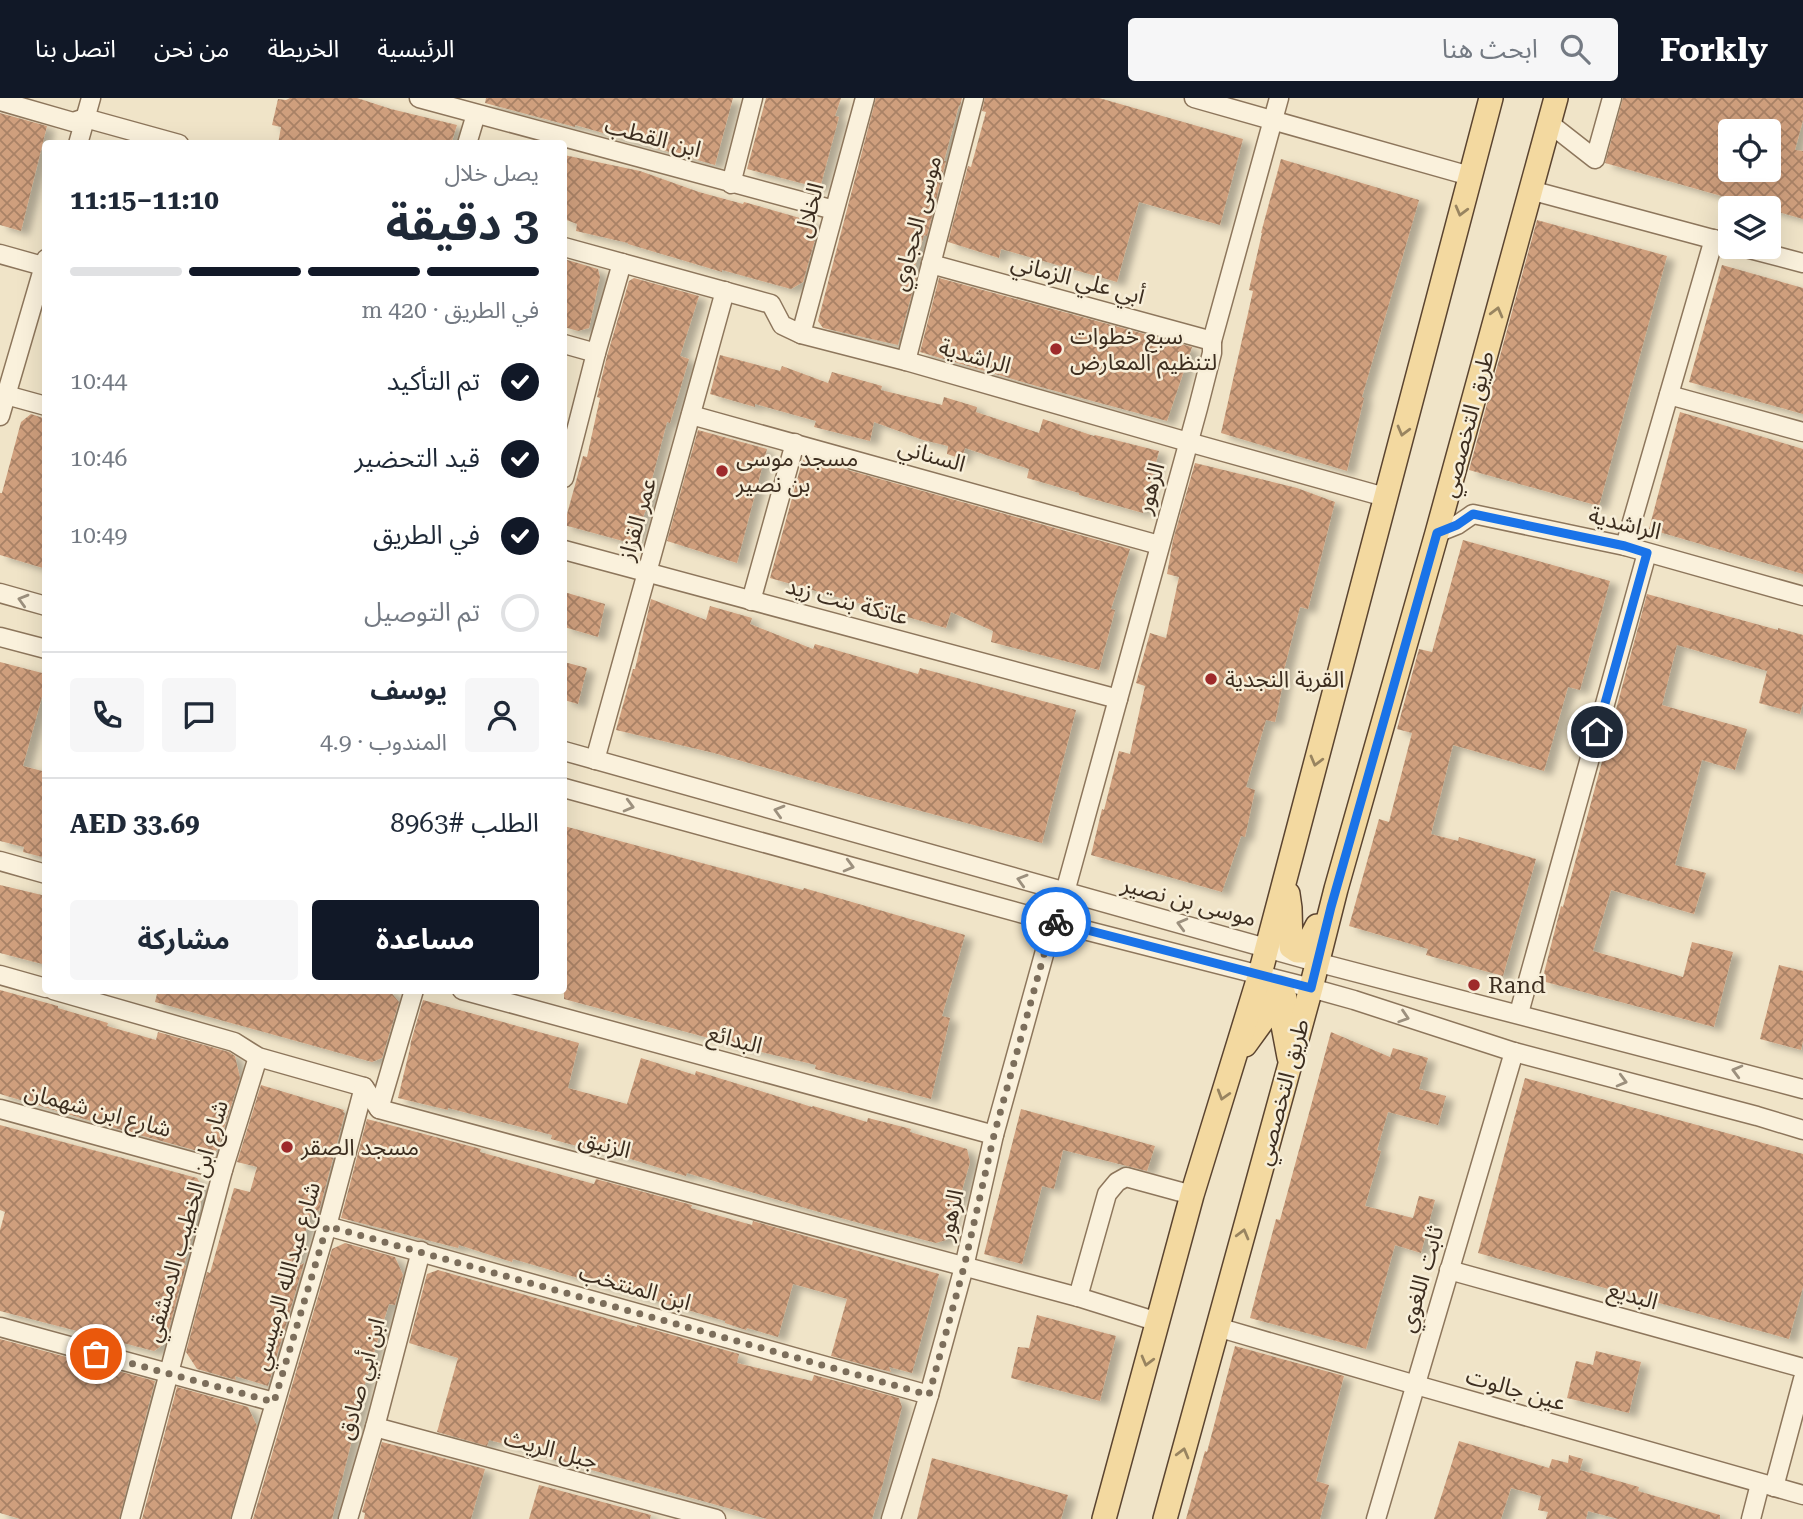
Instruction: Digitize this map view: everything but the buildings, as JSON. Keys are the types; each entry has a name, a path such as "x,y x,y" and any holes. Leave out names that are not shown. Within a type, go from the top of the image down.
{"main road":[{"path":"1104,1519 1192,1195 1268,948 1491,98"},
{"name":"طريق التخصصي","path":"1165,1519 1336,888 1556,98"},
{"path":"1286,877 1291,947 1297,951 1304,951 1308,945 1336,888"},
{"path":"1235,1057 1263,1022 1273,992 1278,986 1284,992 1285,998 1282,1020 1290,1064"}],"street":[{"path":"79,140 90,98"},
{"name":"ابن القطب","path":"419,98 834,210"},
{"path":"731,184 753,98"},
{"name":"الخلال","path":"801,334 864,98"},
{"name":"موسى الحجاوي","path":"906,361 974,98"},
{"path":"1194,98 1470,176"},
{"name":"الزهور","path":"1065,892 1279,98"},
{"path":"1549,123 1595,159 1612,98"},
{"path":"0,101 74,122 85,118 165,140"},
{"path":"468,140 476,114"},
{"path":"1530,190 1718,241"},
{"name":"الراشدية","path":"567,248 771,304 782,325 801,334 906,361 1385,497"},
{"path":"0,254 42,262"},
{"path":"1625,546 1669,395 1718,254"},
{"path":"1781,257 1803,263"},
{"path":"567,466 622,263"},
{"name":"أبي علي الزماني","path":"931,264 1212,341"},
{"path":"0,416 42,269"},
{"name":"عمر القزاز","path":"595,760 725,291"},
{"path":"567,345 596,353"},
{"path":"6,395 42,405"},
{"path":"1669,395 1803,432"},
{"name":"السناني","path":"691,415 1159,545"},
{"path":"751,601 795,443"},
{"name":"الراشدية","path":"1437,533 1457,525 1473,514 1625,546 1803,596"},
{"name":"عاتكة بنت زيد","path":"567,551 1118,699"},
{"path":"1519,1013 1647,553"},
{"path":"0,593 42,605"},
{"path":"0,637 42,648"},
{"name":"موسى بن نصير","path":"567,752 1316,962 1803,1089"},
{"path":"567,789 1053,922 1354,1000"},
{"path":"0,861 42,873"},
{"name":"الزهور","path":"891,1519 964,1267 994,1135 1053,922"},
{"path":"1220,964 1242,965 1246,960 1244,948 1229,937"},
{"path":"1354,972 1333,971 1327,978 1332,992 1514,1052 1803,1130"},
{"path":"0,975 42,987"},
{"path":"67,994 234,1042 258,1057 364,1087 379,1109"},
{"path":"379,1109 413,994"},
{"name":"البدائع","path":"478,994 994,1135"},
{"name":"ثابت اللغوي","path":"1376,1519 1514,1052"},
{"name":"شارع ابن الخطيب الدمشقي","path":"130,1519 223,1170 258,1057"},
{"name":"شارع عبدالله الرميسي","path":"240,1519 327,1226 364,1087"},
{"name":"شارع ابن شهمان","path":"0,1109 223,1170"},
{"name":"الزنبق","path":"379,1109 1078,1297 1158,1322"},
{"path":"1078,1297 1107,1194 1117,1182 1126,1177 1192,1195"},
{"name":"ابن المنتخب","path":"327,1226 929,1395"},
{"name":"ابن أبي صادق","path":"348,1519 421,1251"},
{"name":"البديع","path":"1449,1270 1803,1368"},
{"name":"عين جالوت","path":"1217,1327 1803,1495"},
{"path":"0,1328 274,1402"},
{"path":"1751,1519 1767,1485 1803,1379"},
{"name":"جبل الريث","path":"374,1427 716,1519"}],"way so far":[{"path":"96,1354 274,1402 327,1226 929,1395 964,1267 994,1135 1053,922 1056,922"}],"place":[{"name":"سبع خطوات لتنظيم المعارض","path":"1056,349"},
{"name":"مسجد موسى بن نصير","path":"722,471"},
{"name":"القرية النجدية","path":"1211,679"},
{"name":"Rand","path":"1474,985"},
{"name":"مسجد الصقر","path":"287,1147"}],"route":[{"path":"1056,922 1311,988 1331,907 1437,533 1457,525 1473,514 1647,553 1597,732"}]}
